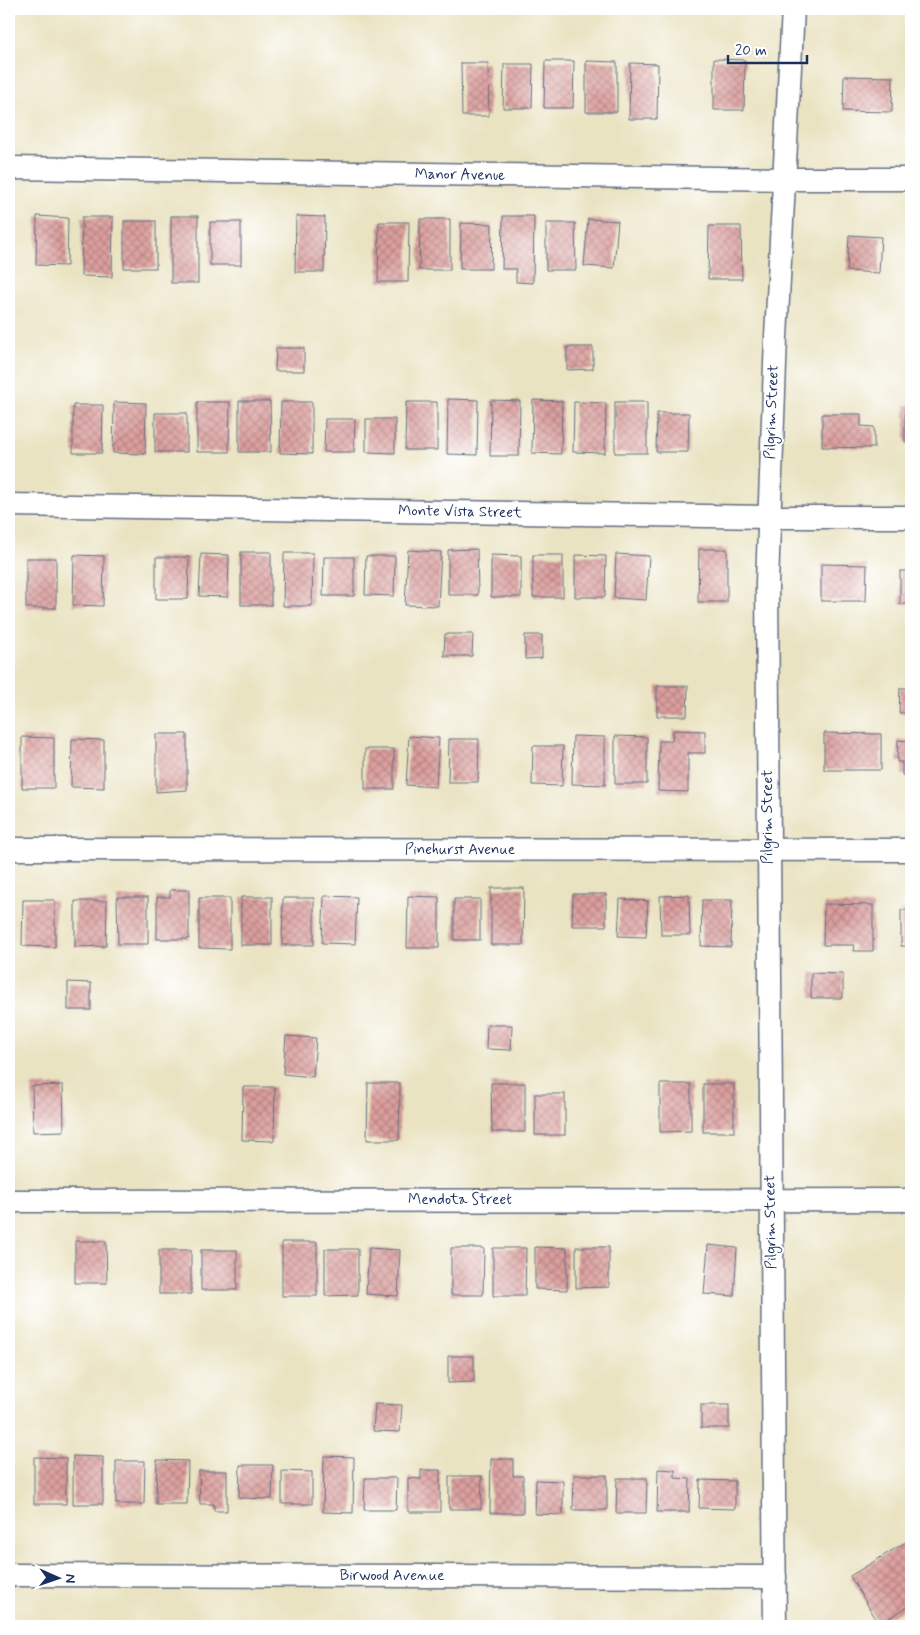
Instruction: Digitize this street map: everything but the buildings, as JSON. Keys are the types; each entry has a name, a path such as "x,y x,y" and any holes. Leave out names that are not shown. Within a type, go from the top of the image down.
{"street":[{"name":"Pilgrim Street","path":"775,1626 768,850 768,517 793,9"},
{"name":"Manor Avenue","path":"9,168 784,179 911,179"},
{"name":"Monte Vista Street","path":"9,504 768,517 911,517"},
{"name":"Pinehurst Avenue","path":"9,849 911,850"},
{"name":"Mendota Street","path":"9,1201 911,1200"},
{"name":"Birwood Avenue","path":"9,1576 775,1577"}]}
